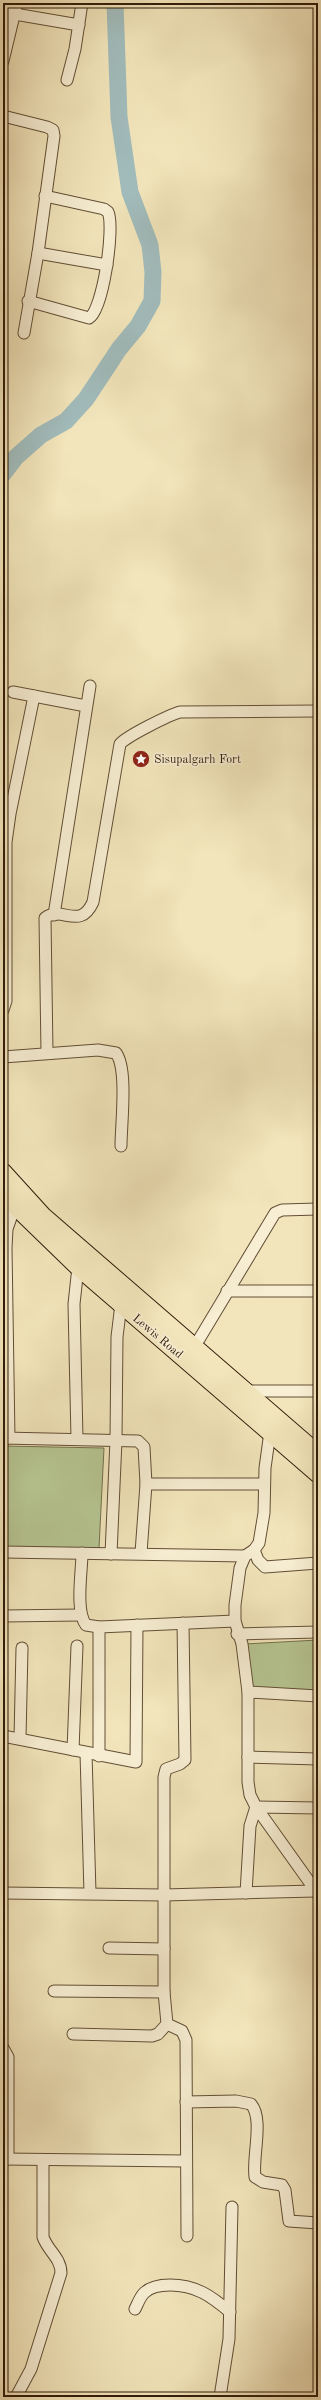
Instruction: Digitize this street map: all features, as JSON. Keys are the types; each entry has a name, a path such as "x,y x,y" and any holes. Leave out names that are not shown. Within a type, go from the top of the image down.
{"main road":[{"name":"Lewis Road","path":"3,1172 43,1216 318,1454"},
{"name":"Lewis Road","path":"3,1192 15,1206 78,1267 318,1474"}],"street":[{"path":"67,80 79,25 82,3"},
{"path":"3,12 16,8 79,25"},
{"path":"3,61 16,8"},
{"path":"3,116 53,130 38,253 28,302 24,333"},
{"path":"28,302 89,318 94,312 107,265 110,221 108,212 104,209 45,196"},
{"path":"38,253 107,265"},
{"path":"54,915 77,779 90,686"},
{"path":"13,692 86,706"},
{"path":"3,1010 6,1001 6,842 11,808 34,696"},
{"path":"47,1053 45,918 54,915 79,917 89,910 93,902 117,752 120,744 126,737 144,730 171,714 180,712 318,710"},
{"path":"3,1057 98,1050 116,1053 120,1058 122,1071 121,1146"},
{"path":"15,1206 7,1229 6,1248 6,1438 138,1441 144,1446 146,1484 141,1553"},
{"path":"195,1346 275,1213 282,1210 318,1209"},
{"path":"77,1439 74,1304 78,1267"},
{"path":"227,1291 318,1291"},
{"path":"111,1554 116,1440 117,1338 121,1304"},
{"path":"244,1390 318,1391"},
{"path":"270,1432 259,1542 250,1553 237,1580 235,1621 237,1634 242,1644 248,1692 248,1782 250,1795 256,1807 316,1892"},
{"path":"146,1484 264,1484"},
{"path":"3,1552 111,1554 250,1553 265,1567 318,1564"},
{"path":"82,1553 81,1615 86,1625 99,1627 235,1621"},
{"path":"3,1616 81,1615"},
{"path":"73,2034 152,2036 158,2034 167,2024 164,1992 164,1774 166,1769 183,1762 186,1754 183,1623"},
{"path":"3,1736 20,1738 99,1756 136,1762 136,1625"},
{"path":"99,1627 99,1756"},
{"path":"237,1634 318,1632"},
{"path":"73,1750 77,1646"},
{"path":"20,1738 22,1648"},
{"path":"248,1692 318,1696"},
{"path":"86,1753 90,1893"},
{"path":"248,1757 318,1759"},
{"path":"246,1893 250,1826 256,1807"},
{"path":"256,1807 318,1808"},
{"path":"3,1893 164,1895 316,1892"},
{"path":"109,1948 164,1949"},
{"path":"54,1991 164,1992"},
{"path":"167,2024 177,2027 185,2034 187,2236"},
{"path":"3,2048 8,2057 5,2159 186,2161"},
{"path":"186,2102 236,2101 251,2104 256,2109 255,2177 263,2182 282,2185 285,2190 290,2221 318,2223"},
{"path":"16,2397 31,2369 61,2273 59,2260 46,2244 43,2237 43,2160"},
{"path":"220,2397 230,2312 232,2207"},
{"path":"135,2308 143,2294 151,2288 181,2285 195,2288 211,2296 230,2312"}],"green space":[{"path":"3,1446 104,1448 99,1548 3,1547"},
{"path":"318,1640 318,1695 252,1693 245,1644"}],"waterway":[{"path":"3,474 16,457 41,435 66,421 86,399 119,349 138,326 152,301 153,272 150,245 130,192 119,117 115,3"}],"place":[{"name":"Sisupalgarh Fort","path":"141,759"}]}
